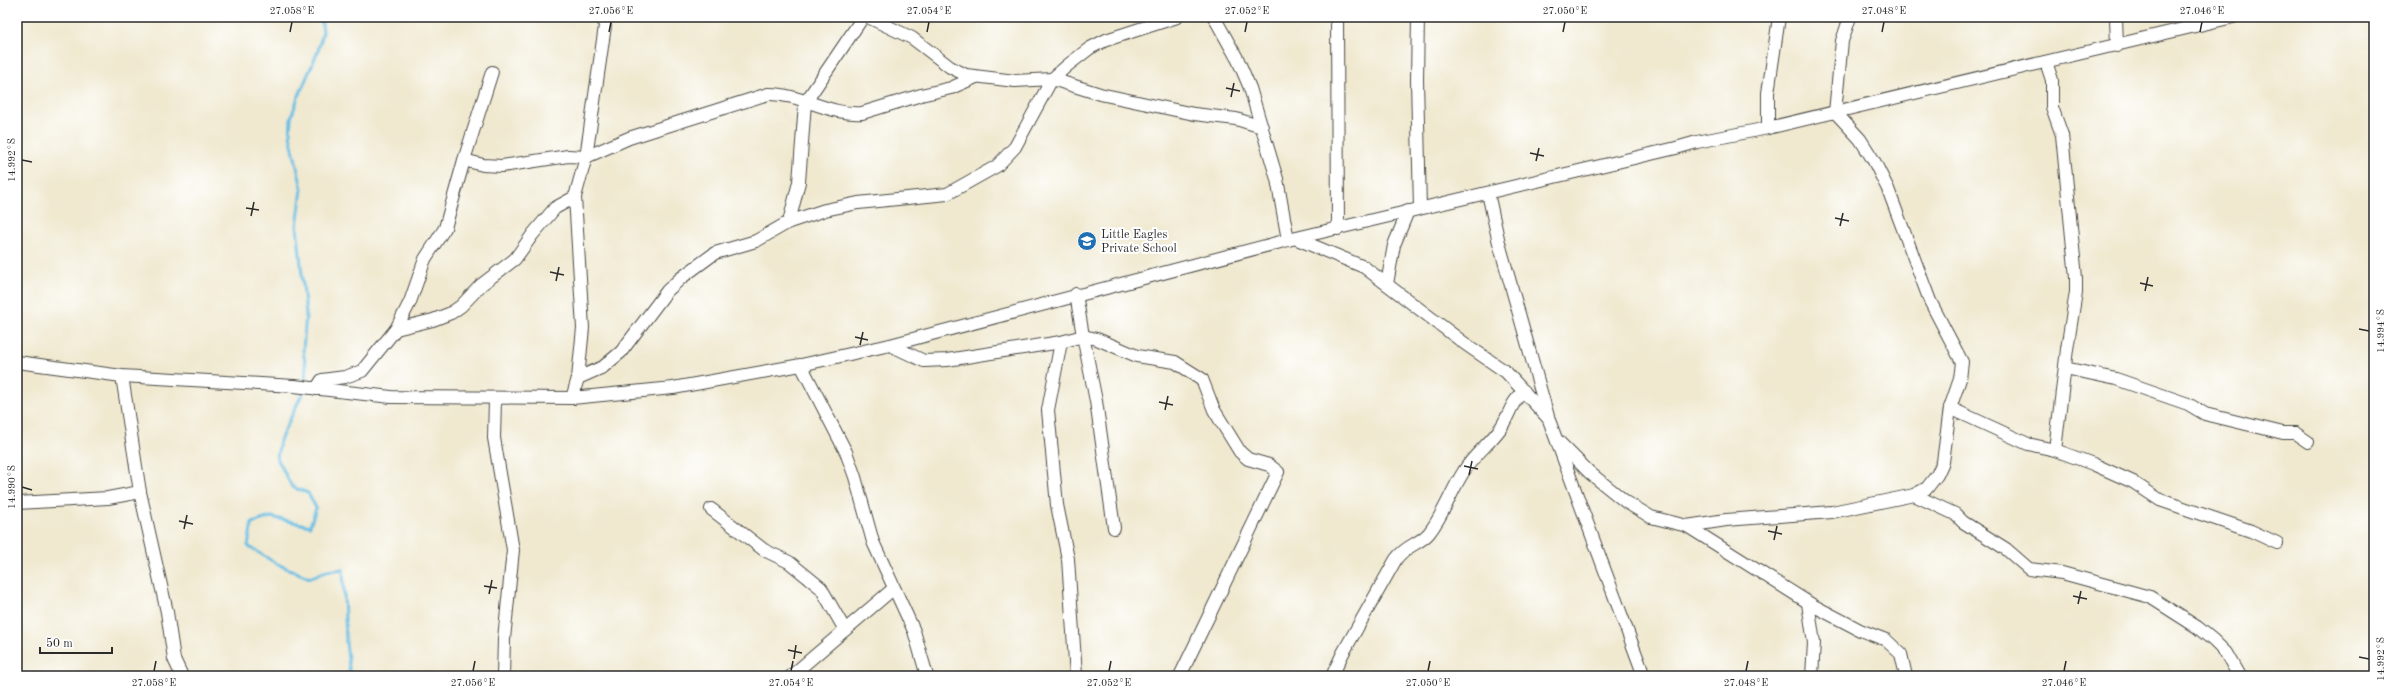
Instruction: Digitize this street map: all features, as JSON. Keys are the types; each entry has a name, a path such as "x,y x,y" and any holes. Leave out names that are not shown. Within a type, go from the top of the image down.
{"street":[{"path":"572,398 578,378 583,328 575,197 586,157 602,53 605,26 603,17"},
{"path":"789,222 799,182 805,103 863,17"},
{"path":"868,17 912,38 950,67 976,77 1034,81 1052,79 1100,94 1194,114 1236,119 1262,127"},
{"path":"578,378 603,367 621,352 667,291 681,278 715,253 763,238 789,222 825,210 858,203 941,196 957,190 997,166 1015,147 1052,79 1090,48 1106,40 1177,17"},
{"path":"1214,17 1238,60 1250,88 1277,179 1292,240"},
{"path":"1337,17 1338,229"},
{"path":"1418,17 1417,80 1420,208"},
{"path":"1768,128 1768,92 1779,17"},
{"path":"1687,526 1712,521 1832,512 1914,495 1931,484 1943,462 1950,408 1962,369 1958,351 1930,301 1888,189 1874,161 1860,138 1835,112 1842,41 1850,17"},
{"path":"2116,17 2117,46"},
{"path":"17,362 122,376 294,386 391,397 495,399 572,398 673,388 801,365 890,345 1076,294 1420,208 1488,193 1696,142 1768,128 2117,46 2233,17"},
{"path":"2046,62 2052,80 2052,107 2062,135 2076,278 2076,292 2055,450"},
{"path":"313,388 322,380 345,377 362,370 396,329 410,302 425,259 445,228 464,160 492,72"},
{"path":"464,160 483,165 502,166 568,156 586,157 629,138 768,94 786,95 805,103 853,114 862,113 921,95 951,88 976,77"},
{"path":"1488,193 1499,243 1549,420 1644,676"},
{"path":"396,329 433,320 451,313 462,306 481,285 515,259 533,234 555,208 575,197"},
{"path":"1387,284 1394,245 1408,211"},
{"path":"1292,240 1364,267 1464,343 1506,372 1549,420"},
{"path":"1076,294 1096,402 1114,528"},
{"path":"890,345 924,361 947,360 1061,342 1083,336 1098,339 1137,356 1175,362 1202,379 1214,410 1240,452 1248,459 1269,465 1278,472 1180,676"},
{"path":"1061,342 1048,410 1057,504 1068,559 1071,627 1076,676"},
{"path":"801,365 846,452 855,477 873,542 893,589 914,631 927,676"},
{"path":"2065,368 2116,379 2188,404 2205,414 2283,433 2295,433 2308,442"},
{"path":"122,376 140,492 155,554 174,658 182,676"},
{"path":"1332,676 1343,653 1401,551 1424,538 1429,533 1445,510 1464,470 1500,429 1514,399 1524,391"},
{"path":"495,399 494,438 513,550 504,639 503,676"},
{"path":"1950,408 2028,444 2055,450 2079,458 2133,482 2160,500 2251,531 2276,543"},
{"path":"1556,439 1590,473 1626,502 1651,517 1687,526 1808,603 1860,630 1886,640 1901,654 1906,676"},
{"path":"17,503 108,498 140,492"},
{"path":"1914,495 1955,514 1963,522 2006,549 2029,569 2062,573 2150,597 2197,627 2213,640 2226,653 2239,676"},
{"path":"710,509 764,550 789,562 821,588 845,630"},
{"path":"791,676 893,589"},
{"path":"1808,603 1814,643 1812,676"}],"waterway":[{"path":"305,385 306,368 303,350 306,314 297,226 302,189 290,135 291,118 318,51 323,32 321,17"},
{"path":"304,390 280,440 277,458 292,487 308,493 316,508 310,526 271,517 252,523 248,546 277,564 310,578 327,571 343,569 346,642 350,676"}],"place":[{"name":"Little Eagles Private School","path":"1087,241"}]}
